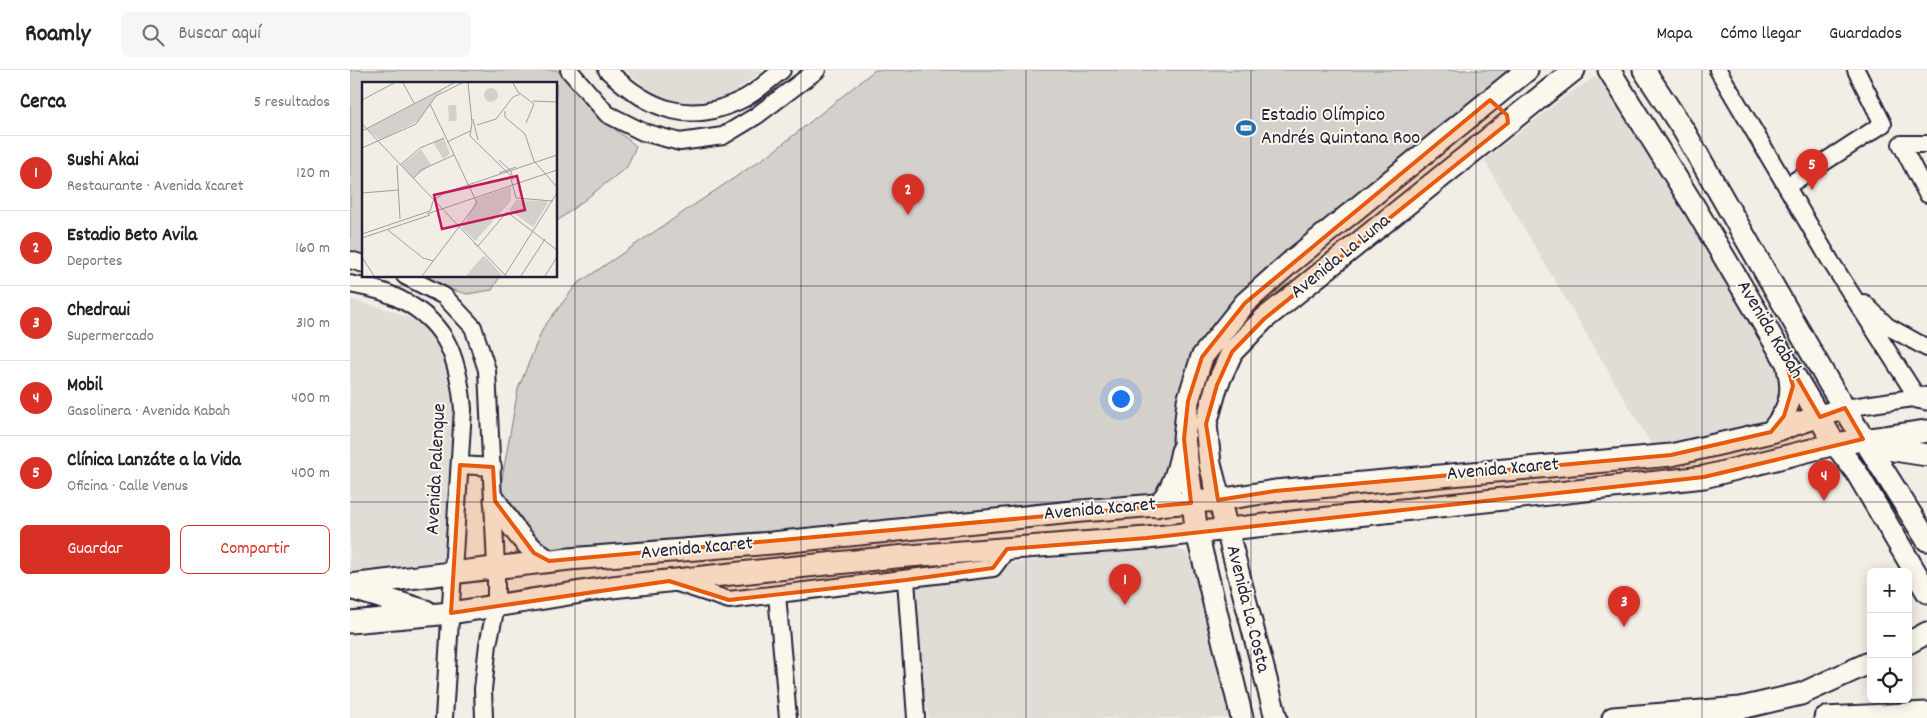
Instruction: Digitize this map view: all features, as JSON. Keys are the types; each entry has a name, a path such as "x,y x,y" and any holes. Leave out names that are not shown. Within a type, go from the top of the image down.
{"main road":[{"name":"Avenida La Luna","path":"1191,503 1184,439 1188,401 1202,357 1245,303 1292,261 1527,70"},
{"name":"Avenida La Luna","path":"1218,500 1210,464 1206,424 1217,385 1232,352 1264,319 1574,70"},
{"name":"Avenida Kabah","path":"1609,70 1784,355 1835,444 1857,473 1927,592"},
{"name":"Avenida Kabah","path":"1645,71 1684,131 1844,408 1927,540"},
{"path":"1490,100 1503,108 1508,123"},
{"path":"1771,432 1784,416 1793,386 1784,355"},
{"path":"1188,401 1212,404"},
{"name":"Avenida Xcaret","path":"350,586 496,567 772,543 1191,503 1275,491 1671,455 1771,432 1844,408"},
{"name":"Avenida Xcaret","path":"350,622 496,607 612,587 895,557 1197,533 1704,477 1835,444 1927,430"},
{"path":"1156,506 1164,500 1178,468 1184,439"},
{"path":"1863,439 1881,448 1927,455"},
{"path":"1580,490 1671,455"},
{"name":"Avenida La Costa","path":"1218,500 1276,718"},
{"path":"495,501 516,533 534,553 549,562"},
{"name":"Avenida La Costa","path":"1191,503 1242,718"},
{"path":"697,578 772,543"},
{"path":"350,586 443,613"},
{"path":"1912,640 1927,633"},
{"path":"1613,718 1741,708 1802,694 1867,664"},
{"path":"1741,708 1768,718"},
{"path":"1825,718 1927,714"}],"street":[{"path":"568,70 607,114 643,132 680,142 723,136 756,116 817,70"},
{"path":"607,70 627,89 652,103 683,113 711,112 746,97 782,70"},
{"path":"1718,70 1831,262 1924,397 1844,408"},
{"path":"1787,186 1884,124 1856,70"},
{"path":"1927,144 1901,144 1927,194"},
{"path":"1831,262 1860,299 1887,326 1927,348"},
{"path":"409,278 444,296 473,327 486,370 495,501 496,607 483,689 484,718"},
{"name":"Avenida Palenque","path":"350,284 391,294 423,313 448,341 460,376 463,409 460,465 452,573 443,613 444,718"},
{"path":"460,465 493,467"},
{"path":"669,581 729,600 993,568 1007,549"},
{"path":"906,580 916,718"},
{"path":"777,595 788,718"}],"highlighted area":[{"path":"1490,100 1507,115 1508,123 1264,319 1232,352 1217,385 1206,424 1218,500 1275,491 1671,455 1771,432 1784,416 1793,386 1784,355 1820,417 1845,408 1863,439 1704,477 1147,538 1007,549 993,568 906,580 729,600 669,581 451,613 460,465 493,467 495,501 534,553 549,561 1191,503 1184,439 1188,401 1202,357 1245,303"}],"shaded area":[{"path":"350,70 557,70 590,109 636,146 627,167 558,220 558,82 362,82 362,265 350,262"},
{"path":"625,70 764,70 722,100 688,104 658,97"},
{"path":"875,70 1520,70 1222,316 1177,454 1152,501 521,558 508,538 497,507 518,389 543,328 577,284 774,151"},
{"path":"1595,77 1614,91 1786,379 1788,390 1769,427 1654,449 1484,160 1564,97"},
{"path":"409,278 499,278 492,290 467,294"},
{"path":"350,299 393,311 416,321 437,340 458,384 445,564 350,579"},
{"path":"1168,546 1185,552 1196,565 1234,718 928,718 908,574"}],"place":[{"name":"Estadio Olímpico Andrés Quintana Roo","path":"1246,128"},
{"name":"Clínica Lanzáte a la Vida","path":"1812,190"},
{"name":"Estadio Beto Avila","path":"908,215"},
{"name":"Mobil","path":"1824,501"},
{"name":"Sushi Akai","path":"1125,605"},
{"name":"Chedraui","path":"1624,627"}]}
